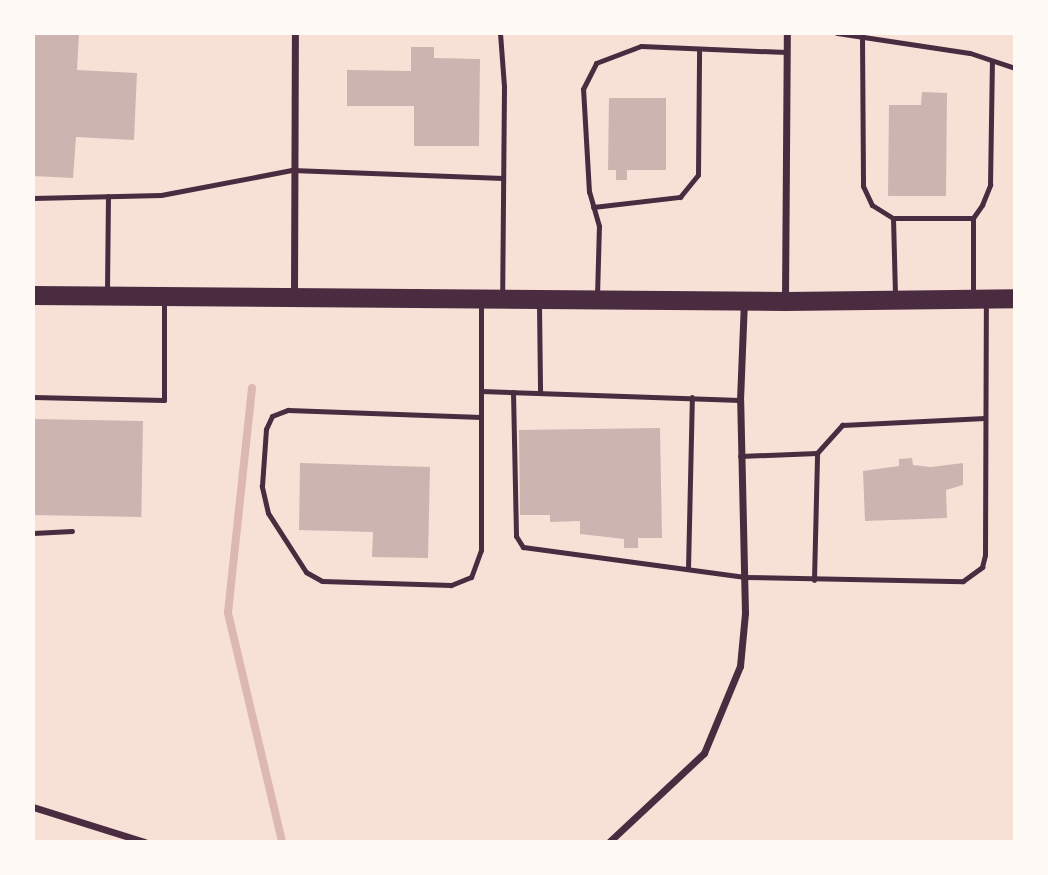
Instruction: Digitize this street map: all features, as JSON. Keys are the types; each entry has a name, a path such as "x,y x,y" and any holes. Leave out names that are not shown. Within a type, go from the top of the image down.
{"highway":[{"path":"33,295 785,302 1015,298"}],"street":[{"path":"294,299 292,170 295,33"},
{"path":"785,302 787,33"},
{"path":"609,842 704,753 740,666 745,577 740,456 744,301"},
{"path":"33,807 145,842"}],"lane":[{"path":"500,33 502,299"},
{"path":"836,33 970,53 1015,68"},
{"path":"862,37 863,186 872,205 893,218 972,218"},
{"path":"597,299 599,226 593,207 584,140 583,89 596,63 641,46 787,52"},
{"path":"593,207 680,197 698,175 699,49"},
{"path":"513,391 519,543 745,577 943,583 975,575 985,555 985,418 980,299 972,218 990,185 992,61"},
{"path":"33,198 160,195 292,170 503,178"},
{"path":"107,296 108,196"},
{"path":"893,218 895,301"},
{"path":"33,397 164,400 164,297"},
{"path":"481,299 481,391 481,417 481,550 471,577 460,584 322,580 306,572 268,513 262,486 266,429 272,416 288,411 481,417"},
{"path":"539,299 540,393"},
{"path":"481,391 740,400"},
{"path":"688,569 692,397"},
{"path":"814,580 817,453 842,425 985,418"},
{"path":"740,456 817,453"},
{"path":"33,533 72,531"}],"building":[{"path":"33,33 79,33 77,70 137,73 134,140 76,137 73,178 33,176"},
{"path":"411,47 434,47 434,58 480,59 479,146 414,146 414,106 347,106 347,70 411,71"},
{"path":"922,92 947,93 946,196 888,196 889,105 921,105"},
{"path":"609,98 666,98 666,170 627,170 627,180 616,180 616,170 608,170"},
{"path":"33,419 143,421 141,517 33,515"},
{"path":"660,428 662,538 638,538 638,548 624,548 624,539 580,534 580,521 550,522 550,515 520,515 519,430"},
{"path":"912,458 913,465 931,467 963,463 963,485 946,490 947,518 865,521 863,471 899,466 899,459"},
{"path":"300,463 430,467 428,558 372,557 373,532 299,530"}],"waterway":[{"path":"252,388 228,613 282,842"}]}
